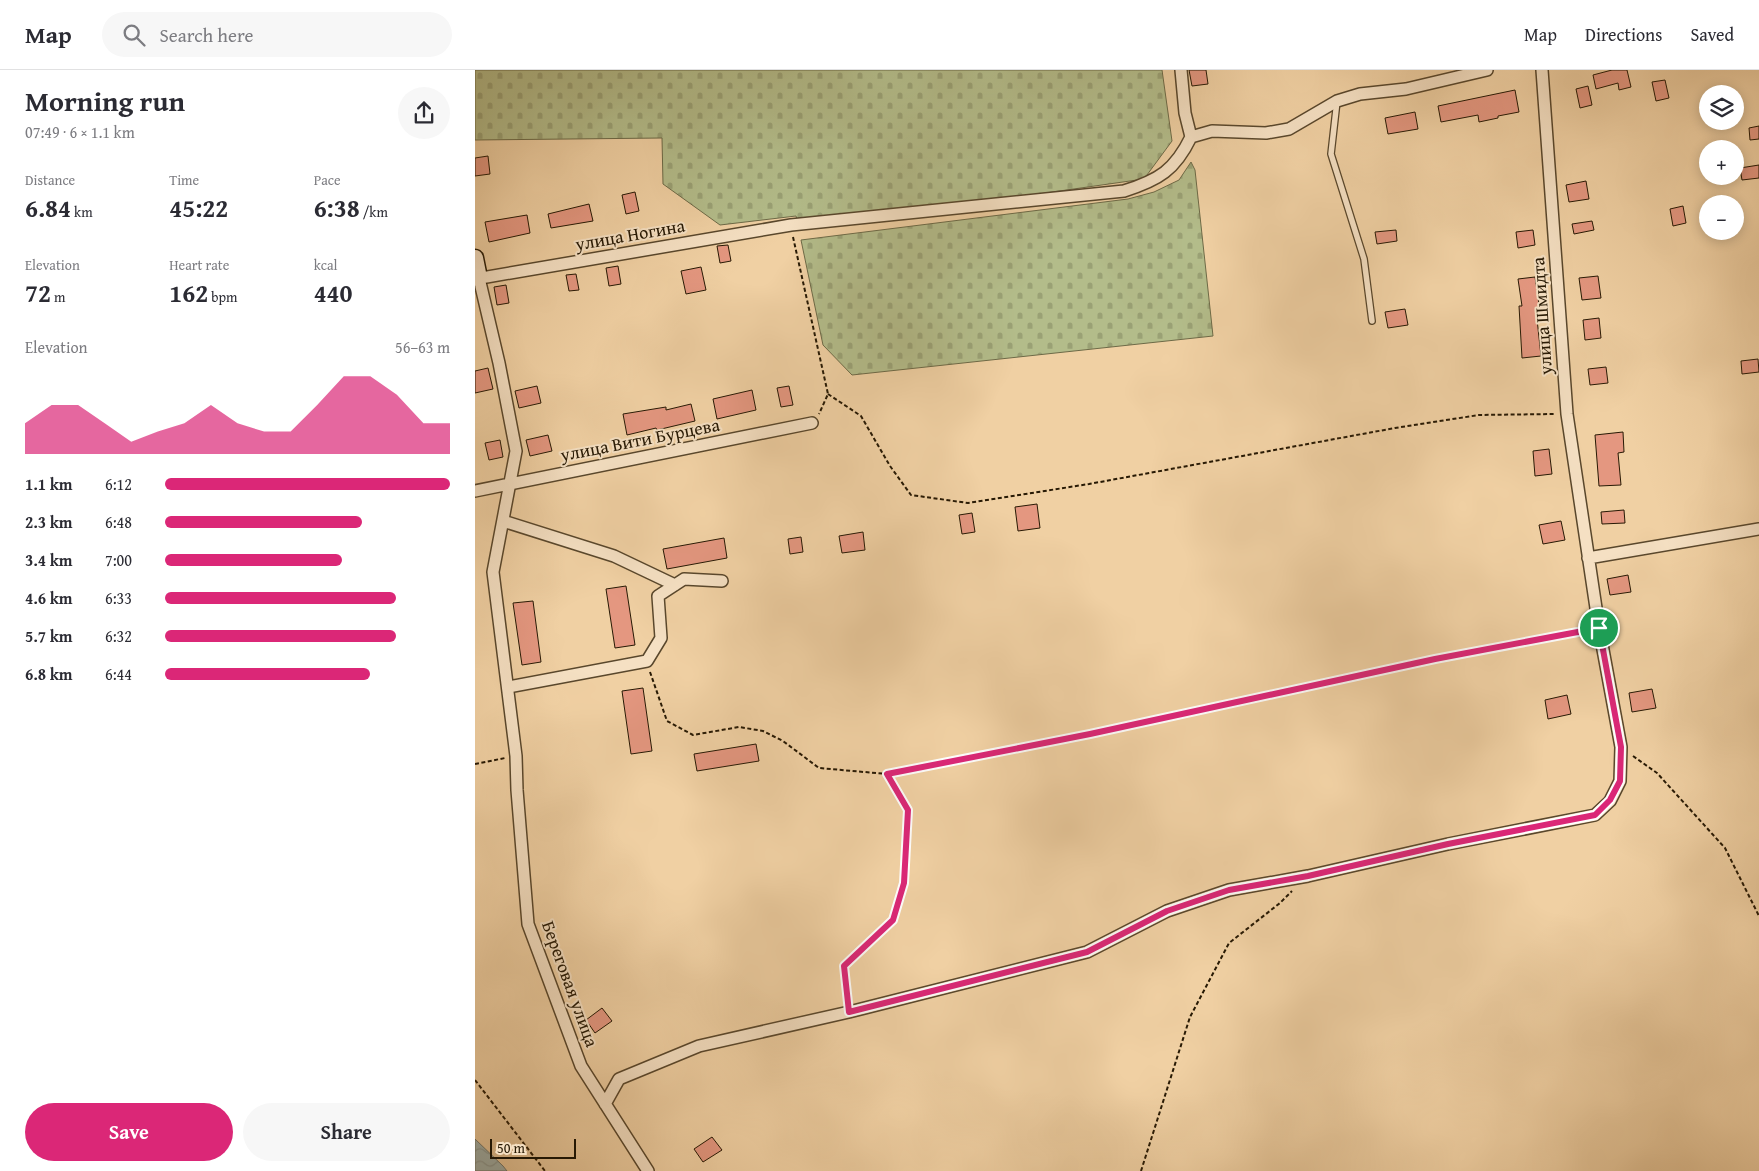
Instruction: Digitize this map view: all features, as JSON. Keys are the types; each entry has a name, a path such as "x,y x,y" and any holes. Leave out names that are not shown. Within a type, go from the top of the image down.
{"street":[{"path":"1181,70 1185,113 1191,137 1213,131 1266,133 1289,129 1337,101 1360,94 1406,89 1487,70"},
{"name":"улица Шмидта","path":"605,1104 619,1079 699,1046 849,1012 1087,952 1167,911 1229,890 1308,876 1448,844 1595,815 1610,800 1620,781 1621,747 1587,558 1567,414 1543,70"},
{"name":"улица Ногина","path":"477,279 791,225 1124,191 1148,183 1171,168 1191,137"},
{"path":"475,258 477,279"},
{"name":"Береговая улица","path":"477,279 499,363 516,451 493,572 516,756 528,924 581,1066 648,1171"},
{"name":"улица Вити Бурцева","path":"475,490 812,423"},
{"path":"503,521 614,556 675,585"},
{"path":"1587,558 1759,529"},
{"path":"507,686 647,662 661,638 659,596 684,579 722,581"}],"lane":[{"path":"1337,101 1331,154 1364,259 1373,321"}],"path":[{"path":"791,225 828,394 822,409 812,423"},
{"path":"828,394 861,416 890,466 911,495 968,503 1089,484 1395,428 1479,415 1567,414"},
{"path":"647,662 667,722 693,735 739,728 763,731 783,741 819,768 887,774 1090,734 1435,659 1599,628"},
{"path":"1621,747 1657,774 1725,848 1759,916"},
{"path":"475,764 516,756"},
{"path":"849,1012 844,966 893,920 904,883 908,810 887,774"},
{"path":"1141,1171 1190,1017 1229,942 1280,903 1308,876"},
{"path":"475,1080 545,1171"}],"green space":[{"path":"475,70 1162,70 1172,141 1144,179 799,228 796,216 720,225 663,184 662,138 475,140"},
{"path":"1191,162 1195,170 1213,336 852,375 823,345 801,240 1128,199 1154,192 1179,180"}],"water":[{"path":"475,1139 503,1166 507,1171 475,1171"}],"building":[{"path":"1189,70 1206,70 1208,84 1192,86"},
{"path":"1612,70 1627,70 1631,87 1619,90 1618,83 1596,89 1593,75"},
{"path":"1665,80 1669,98 1656,101 1652,82"},
{"path":"1588,86 1592,105 1580,108 1576,89"},
{"path":"1515,90 1519,112 1479,122 1478,115 1441,122 1438,106"},
{"path":"1415,112 1418,129 1388,134 1385,118"},
{"path":"1759,126 1759,139 1750,140 1749,128"},
{"path":"488,156 490,174 475,176 475,158"},
{"path":"1759,165 1759,178 1744,180 1744,167"},
{"path":"1586,181 1589,199 1569,202 1566,185"},
{"path":"635,192 639,211 626,214 622,195"},
{"path":"589,204 593,221 551,228 548,214"},
{"path":"1683,206 1686,223 1673,226 1670,209"},
{"path":"527,215 530,233 489,242 485,222"},
{"path":"1592,221 1594,230 1574,234 1572,224"},
{"path":"1396,230 1397,241 1377,244 1375,232"},
{"path":"1533,230 1535,245 1518,248 1516,232"},
{"path":"728,245 731,261 720,263 717,246"},
{"path":"618,266 621,284 609,286 606,268"},
{"path":"701,267 706,290 686,294 681,271"},
{"path":"576,274 579,290 569,291 566,275"},
{"path":"1598,276 1601,298 1582,300 1579,278"},
{"path":"1535,277 1541,318 1537,319 1541,356 1522,358 1519,306 1522,306 1518,279"},
{"path":"506,285 509,303 497,305 494,287"},
{"path":"1405,309 1408,325 1388,328 1385,312"},
{"path":"1599,318 1601,338 1585,340 1583,320"},
{"path":"1758,359 1759,372 1742,374 1741,361"},
{"path":"1606,367 1608,383 1590,385 1588,369"},
{"path":"488,368 493,389 475,393 475,371"},
{"path":"537,386 541,403 519,408 515,391"},
{"path":"789,386 793,405 781,407 777,388"},
{"path":"752,390 756,410 717,419 713,399"},
{"path":"691,404 695,421 627,435 623,414 666,407 666,410"},
{"path":"1623,432 1624,452 1618,453 1621,485 1599,486 1595,435"},
{"path":"548,435 552,451 530,456 526,440"},
{"path":"500,440 503,457 489,460 485,443"},
{"path":"1549,449 1552,474 1535,476 1533,451"},
{"path":"1037,504 1040,528 1018,531 1015,507"},
{"path":"1624,510 1625,523 1602,524 1601,512"},
{"path":"972,513 975,532 962,534 959,515"},
{"path":"1561,521 1565,540 1543,544 1539,525"},
{"path":"863,532 865,550 842,553 839,536"},
{"path":"801,537 803,552 790,554 788,539"},
{"path":"724,538 727,558 667,569 663,549"},
{"path":"1628,575 1631,592 1610,595 1607,579"},
{"path":"626,586 635,645 615,648 606,589"},
{"path":"533,601 541,662 522,665 513,603"},
{"path":"643,688 652,751 631,754 622,691"},
{"path":"1652,689 1656,708 1632,712 1629,693"},
{"path":"1567,695 1571,714 1548,719 1545,700"},
{"path":"756,744 759,761 697,771 694,754"},
{"path":"602,1008 612,1021 595,1033 586,1020"},
{"path":"712,1137 722,1150 703,1162 694,1149"}],"route":[{"path":"1599,628 1621,747 1620,781 1610,800 1595,815 1448,844 1308,876 1229,890 1167,911 1087,952 849,1012 844,966 893,920 904,883 908,810 887,774 1090,734 1435,659 1599,628"}]}
